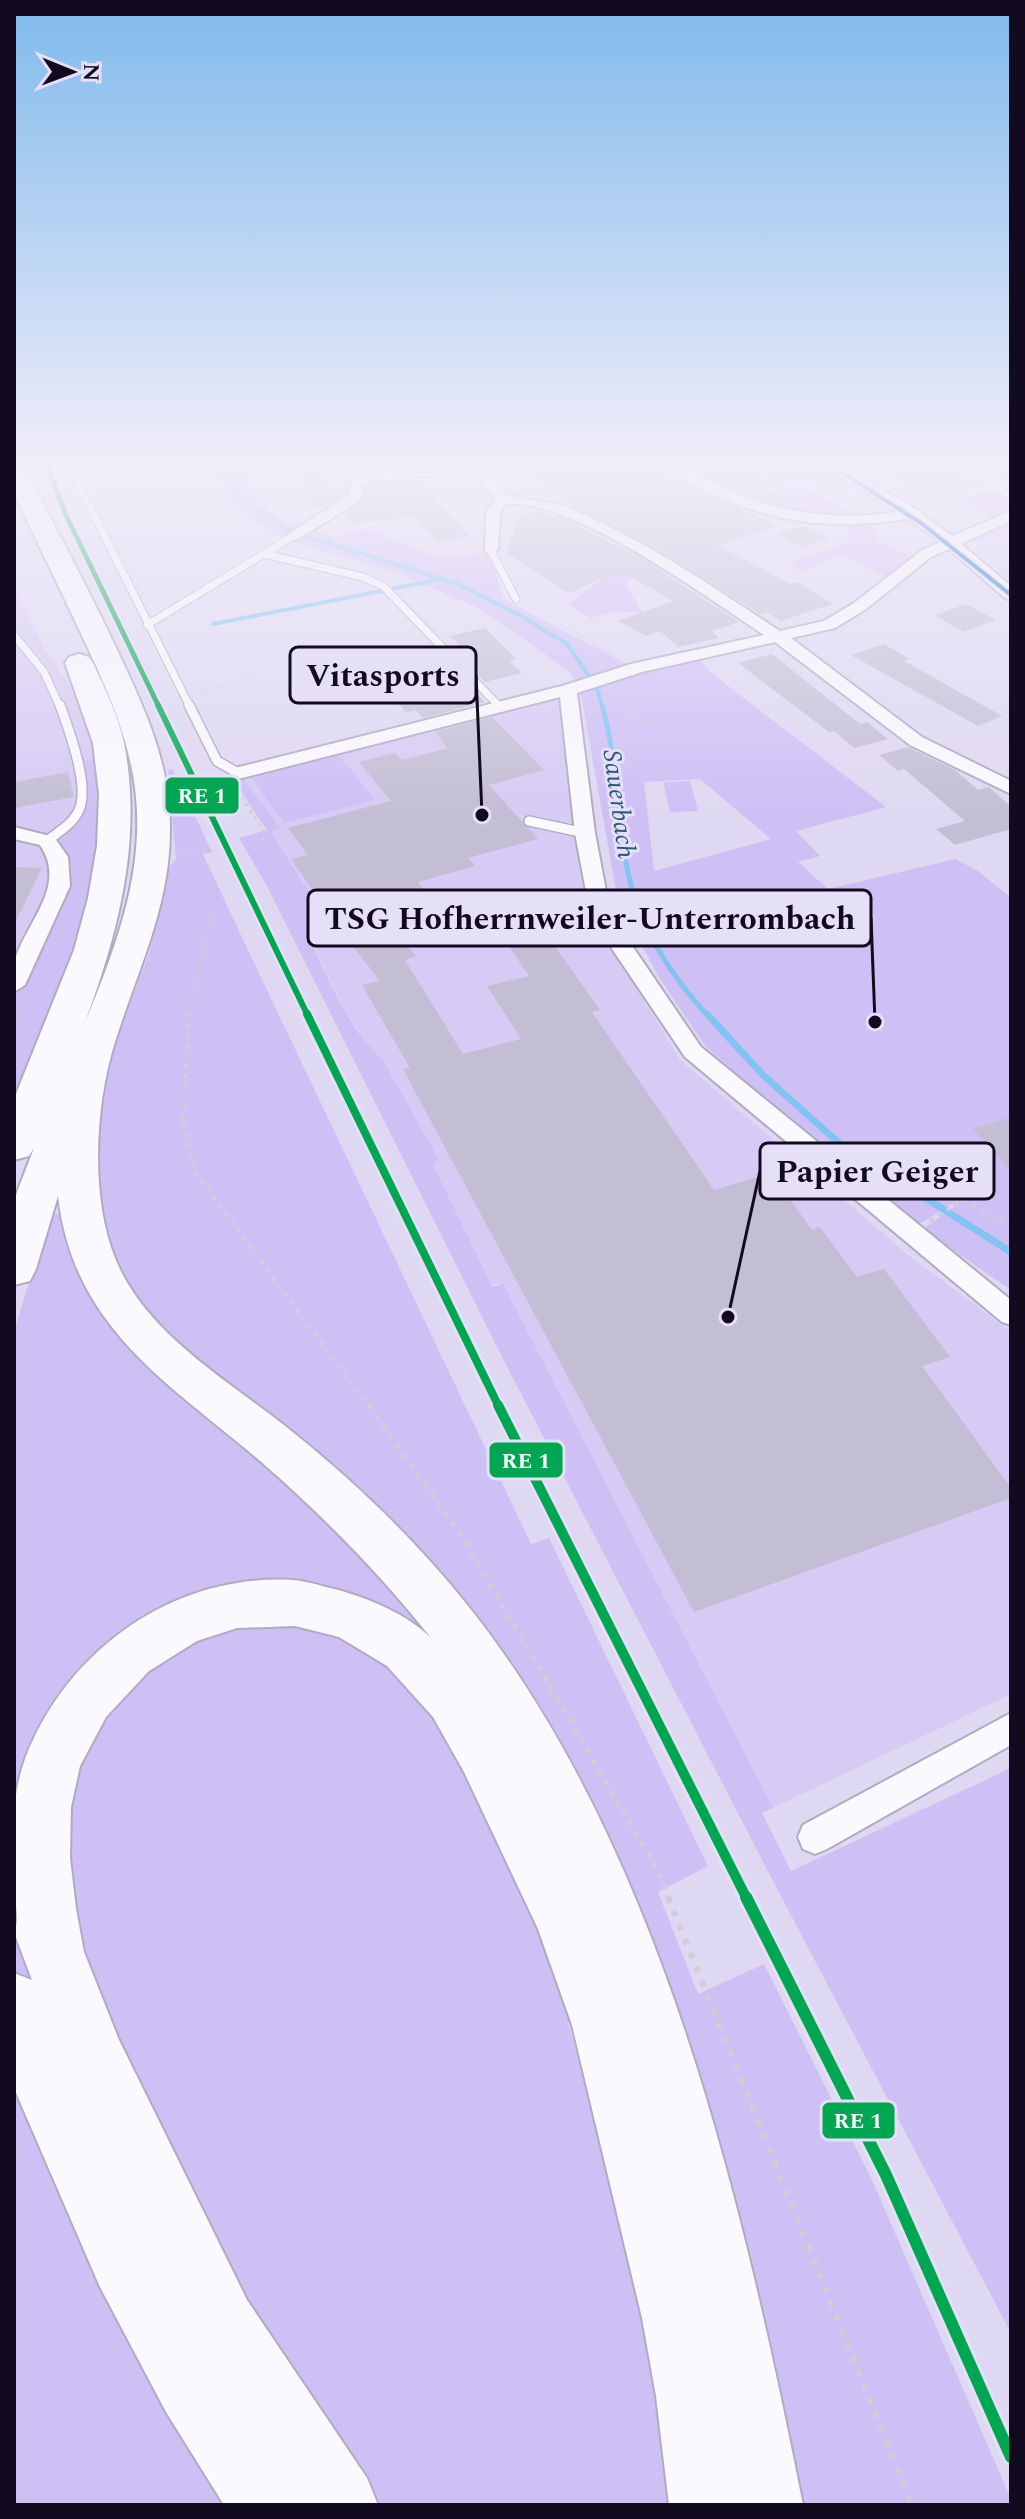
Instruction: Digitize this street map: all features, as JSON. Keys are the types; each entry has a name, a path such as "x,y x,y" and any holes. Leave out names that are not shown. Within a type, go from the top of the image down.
{"highway":[{"path":"14,1146 86,968 105,904 115,831 109,745 97,707 39,579"},
{"path":"14,1269 44,1171 94,1047 144,907 152,864 154,809 145,751 126,697 68,579"},
{"path":"94,1047 78,1137 77,1184 84,1234 105,1287 168,1359 277,1446 360,1519 460,1636 526,1735 611,1913 676,2098 738,2356 765,2505"},
{"path":"340,2505 222,2325 95,2060 34,1981 43,1796 72,1723 100,1680 143,1642 191,1615 243,1604 289,1602 332,1608 377,1627 411,1650 453,1700 504,1795 549,1883 599,2010 653,2214 690,2380 707,2505"},
{"path":"14,1826 53,2111 116,2246 181,2369 268,2505"}],"street":[{"path":"690,579 780,638 916,741 1011,788"},
{"path":"238,773 573,689 637,668 829,625 860,606 892,579"},
{"path":"993,579 1011,595"},
{"path":"573,689 585,833 596,891 609,928 693,1052 1011,1315"},
{"path":"14,833 47,841 58,857 60,886 14,985"},
{"path":"815,1837 1011,1728"}],"lane":[{"path":"124,579 217,761 238,773"},
{"path":"147,625 223,579"},
{"path":"366,579 383,586 500,707"},
{"path":"505,579 516,599"},
{"path":"14,635 50,682 79,775 80,810 73,820 47,841"},
{"path":"529,821 585,833"}],"path":[{"path":"198,594 277,579"},
{"path":"289,579 306,586 303,593"},
{"path":"516,599 637,668"},
{"path":"181,695 258,677"},
{"path":"614,677 631,718 649,724"},
{"path":"238,773 234,784 263,830 264,838 251,843"},
{"path":"174,854 208,851"},
{"path":"929,1221 962,1200 1007,1224 1011,1223"}],"shaded area":[{"path":"409,579 497,579 503,599 631,666 577,687 569,671 481,609"},
{"path":"603,579 631,579 625,584 643,613 616,611 591,618 568,604"},
{"path":"14,586 45,650 83,705 104,757 82,803 60,886 14,985"},
{"path":"697,656 710,672 886,807 796,831 820,856 798,862 828,889 956,859 978,871 1011,898 1011,1290 923,1229 955,1206 952,1204 918,1225 847,1171 706,1047 660,979 618,901 580,689","holes":["700,779 771,839 654,871 644,782"]},
{"path":"561,698 591,913 680,1060 908,1255 1011,1332 1011,1694 773,1808 503,1285 492,1284 434,1167 438,1158 383,1060 370,1048 344,1009 306,932 330,925 271,831 279,827 243,778"},
{"path":"339,755 375,800 284,823 251,777"},
{"path":"104,757 109,808 80,956 14,1104 14,985 60,886 47,841 80,810 77,761"},
{"path":"173,769 212,852 203,854 531,1544 549,1538 708,1866 658,1892 698,1994 764,1964 872,2180 1011,2505 794,2505 671,2004 568,2022 635,2264 670,2505 14,2505 14,1332 50,1213 99,1221 96,1113 113,1051 149,953 168,869 176,859 168,770","holes":["195,1356 377,1505 431,1566 165,1369"]},
{"path":"243,778 280,828 271,832 330,925 306,933 330,983 358,1032 383,1060 438,1158 434,1167 493,1287 503,1284 773,1808 762,1813 791,1871 1011,1768 1011,2333 499,1351 268,888 239,838 267,830 236,784"},
{"path":"690,781 698,811 670,812 663,782"}],"building":[{"path":"546,579 602,579 574,592 565,591"},
{"path":"634,579 672,579 739,622 712,631 719,638 678,647 660,631 646,636 618,621 673,601"},
{"path":"704,579 780,579 790,584 797,582 833,604 781,621 766,612 760,614"},
{"path":"966,604 996,620 963,632 935,615"},
{"path":"485,628 516,659 509,661 522,673 485,682 456,652 464,650 450,636"},
{"path":"884,644 910,659 904,661 1002,716 978,726 851,655"},
{"path":"399,648 414,663 442,656 485,702 423,718 416,710 406,712 356,658"},
{"path":"772,654 860,724 867,722 888,739 854,748 738,663"},
{"path":"492,717 544,770 489,785 538,839 468,858 475,866 418,882 425,891 374,905 416,956 405,960 463,1054 521,1039 487,986 529,976 510,948 549,938 600,1010 592,1012 714,1190 771,1173 812,1230 820,1227 857,1277 884,1269 950,1357 922,1366 1011,1488 1011,1498 694,1612 403,1069 410,1068 362,985 380,981 291,859 308,855 288,828 391,801 359,762 395,753 402,760 448,748 435,732"},
{"path":"908,747 955,770 978,790 989,787 1011,807 1011,829 955,845 936,829 965,821 904,769 898,771 879,755"},
{"path":"68,772 74,797 14,808 14,782"},
{"path":"14,867 42,868 14,925"},
{"path":"1011,1117 1011,1171 973,1129"}],"waterway":[{"name":"Sauerbach","path":"440,579 521,616 567,644 597,688 602,707"},
{"path":"394,588 439,580"},
{"path":"213,624 381,591"},
{"name":"Sauerbach","path":"602,705 611,745 632,889 657,948 708,1016"},
{"name":"Sauerbach","path":"707,1014 762,1074 839,1143 1011,1252"}],"transit line":[{"path":"97,579 444,1297 886,2175 1011,2457"},
{"path":"992,579 1011,595"}],"place":[{"name":"Vitasports","path":"482,815"},
{"name":"TSG Hofherrnweiler-Unterrombach","path":"875,1022"},
{"name":"Papier Geiger","path":"728,1317"}]}
